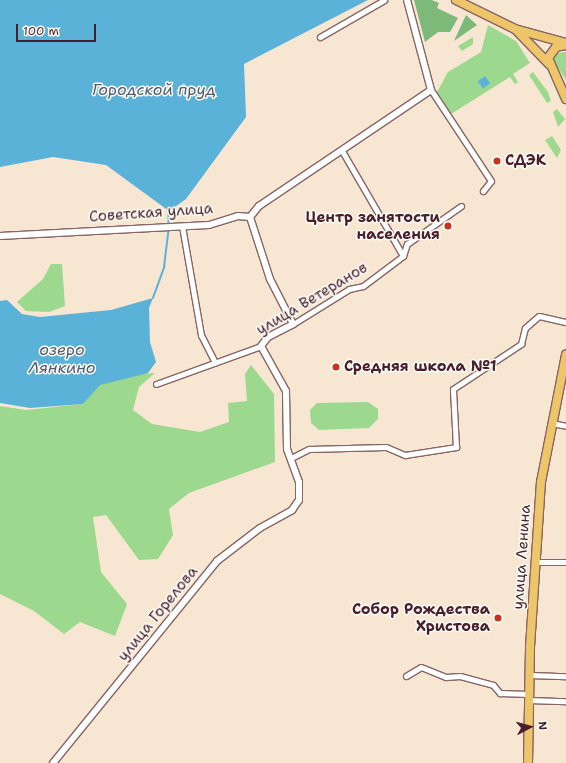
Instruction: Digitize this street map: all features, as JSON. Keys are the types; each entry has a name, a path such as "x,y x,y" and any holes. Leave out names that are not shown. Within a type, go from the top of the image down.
{"main road":[{"path":"456,0 514,29 566,44"},
{"path":"514,29 541,51 566,99"},
{"path":"549,65 550,52 566,44"},
{"path":"556,78 566,83"},
{"name":"улица Ленина","path":"528,763 529,675 541,482 566,354"}],"street":[{"path":"320,37 384,0"},
{"path":"407,0 431,90 491,181 483,191"},
{"path":"293,324 270,279 252,232 250,217 259,206 431,90"},
{"path":"342,151 403,256"},
{"name":"улица Ветеранов","path":"156,384 261,346 268,337 293,324 349,289 363,286 403,256 407,244 461,206"},
{"name":"Советская улица","path":"0,236 164,225 182,226 250,217"},
{"path":"182,226 201,335 215,363"},
{"path":"261,346 286,391 286,440 291,458 310,449 386,447 405,455 456,447 453,389 521,344 525,328 539,316 566,322"},
{"path":"552,423 566,426"},
{"name":"улица Горелова","path":"53,763 217,561 260,528 292,510 299,500 299,482 291,458"},
{"path":"536,562 566,562"},
{"path":"406,676 421,666 446,677 460,676 493,685 500,693 566,701"},
{"path":"529,675 566,676"}],"green space":[{"path":"414,0 432,0 439,3 437,8 458,18 450,32 438,32 425,42"},
{"path":"466,15 477,25 454,41"},
{"path":"488,25 516,41 530,63 513,74 518,82 515,84 510,77 451,114 437,92 448,72 481,52"},
{"path":"473,37 473,44 462,51 458,46"},
{"path":"566,52 566,80 553,60 556,53"},
{"path":"533,72 548,92 551,101 547,103 529,75"},
{"path":"557,109 565,119 558,127 553,112"},
{"path":"552,136 561,150 557,158 545,140"},
{"path":"51,264 62,264 65,306 49,312 26,311 17,302 43,279"},
{"path":"251,365 274,394 275,462 189,493 169,509 173,535 158,559 139,560 106,515 93,517 101,572 127,604 115,636 80,622 64,634 34,611 0,594 0,406 26,410 83,404 99,385 128,375 155,373 139,387 133,410 152,424 200,432 229,422 228,403 247,401 245,374"},
{"path":"368,402 378,409 378,419 369,428 319,430 311,423 310,410 317,403"}],"water":[{"name":"Городской пруд","path":"0,0 368,0 244,64 246,117 186,199 169,211 106,165 53,157 0,167"},
{"path":"485,76 490,83 483,89 478,81"},
{"name":"озеро Лянкино","path":"153,298 149,308 150,342 156,362 148,373 100,385 83,404 30,408 0,403 0,301 7,300 22,314 40,317 111,310"}],"waterway":[{"path":"169,211 169,224"},
{"path":"153,298 164,267 169,228"}],"place":[{"name":"СДЭК","path":"497,161"},
{"name":"Центр занятости населения","path":"448,226"},
{"name":"Средняя школа №1","path":"336,367"},
{"name":"Собор Рождества Христова","path":"498,618"}]}
